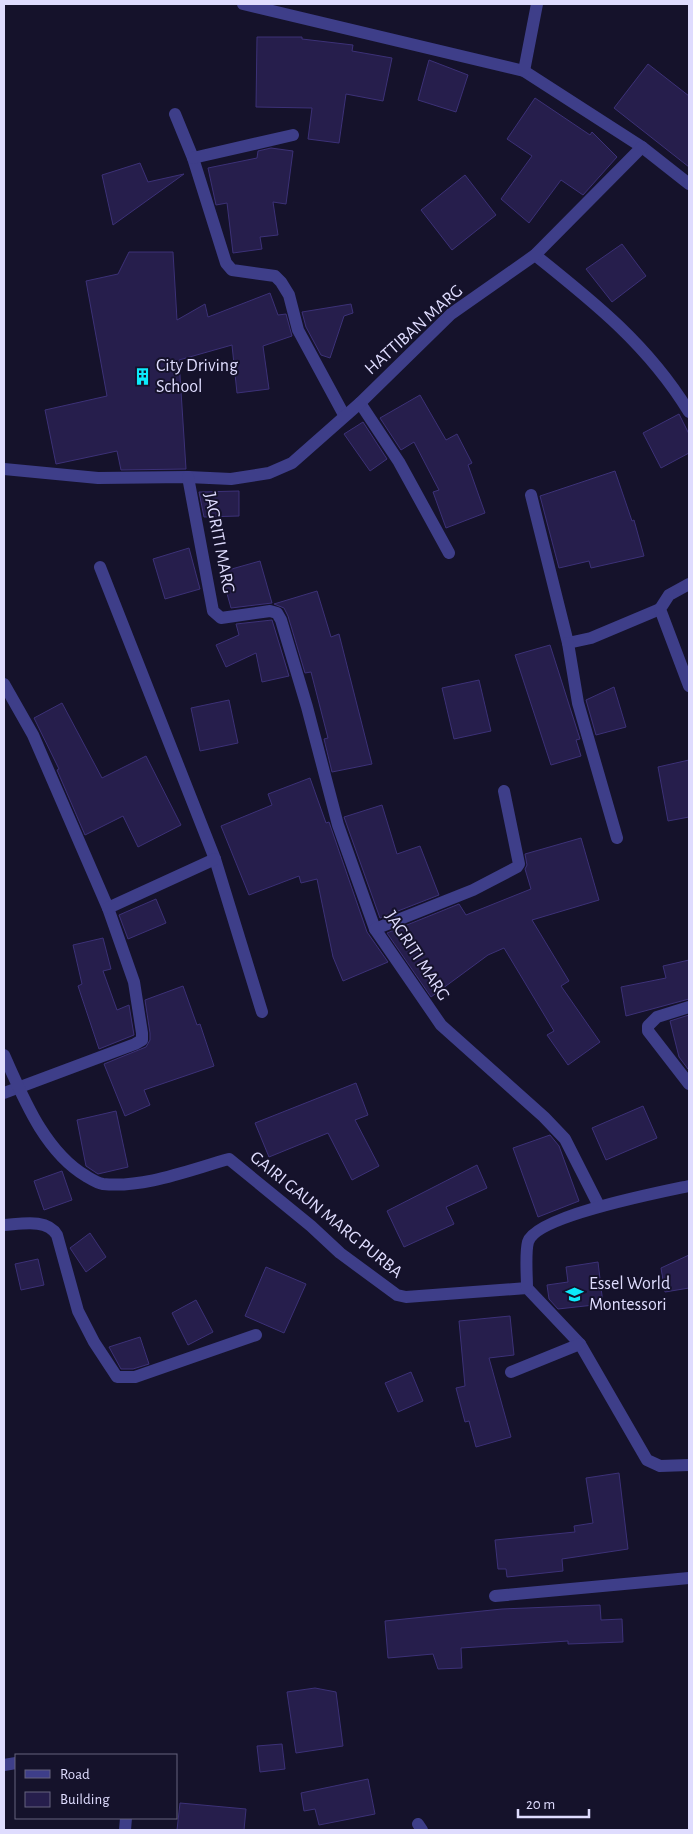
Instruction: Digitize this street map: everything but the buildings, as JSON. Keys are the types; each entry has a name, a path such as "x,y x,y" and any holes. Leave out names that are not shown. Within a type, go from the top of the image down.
{"street":[{"path":"244,4 524,71 642,147 689,184"},
{"path":"524,71 537,4"},
{"path":"175,114 193,158 226,263 232,270 274,276 281,282 289,295 298,330 344,415"},
{"path":"193,158 293,134"},
{"name":"HATTIBAN MARG","path":"4,469 98,478 188,476 231,479 269,473 292,463 344,415 360,403 451,314 535,255 642,147"},
{"path":"535,255 605,311 645,352 689,412"},
{"path":"360,403 399,462 450,553"},
{"name":"JAGRITI MARG","path":"188,476 213,611 221,618 270,611 277,613 281,620 307,707 338,825 375,929 441,1026 544,1117 565,1139 600,1206"},
{"path":"531,495 568,643 578,703 617,838"},
{"path":"100,567 215,859 262,1012"},
{"path":"568,643 591,638 660,608 669,595 689,584"},
{"path":"660,608 689,686"},
{"path":"4,684 33,735 108,908 134,982 142,1040 4,1093"},
{"path":"375,929 473,890 517,867 504,791"},
{"path":"108,908 215,859"},
{"path":"689,1007 657,1017 648,1026 648,1031 689,1084"},
{"path":"4,1055 18,1087"},
{"name":"GAIRI GAUN MARG PURBA","path":"18,1087 51,1146 77,1171 100,1184 131,1184 229,1159 311,1226 340,1253 397,1296 406,1297 527,1288"},
{"path":"689,1186 600,1206 537,1230 528,1241 527,1288 580,1344 647,1460 660,1466 689,1465"},
{"path":"4,1225 46,1224 54,1229 78,1311 94,1342 117,1377 135,1377 256,1335"},
{"path":"511,1372 580,1344"},
{"path":"495,1596 689,1578"}],"place":[{"name":"City Driving School","path":"142,376"},
{"name":"Essel World Montessori","path":"575,1294"}]}
